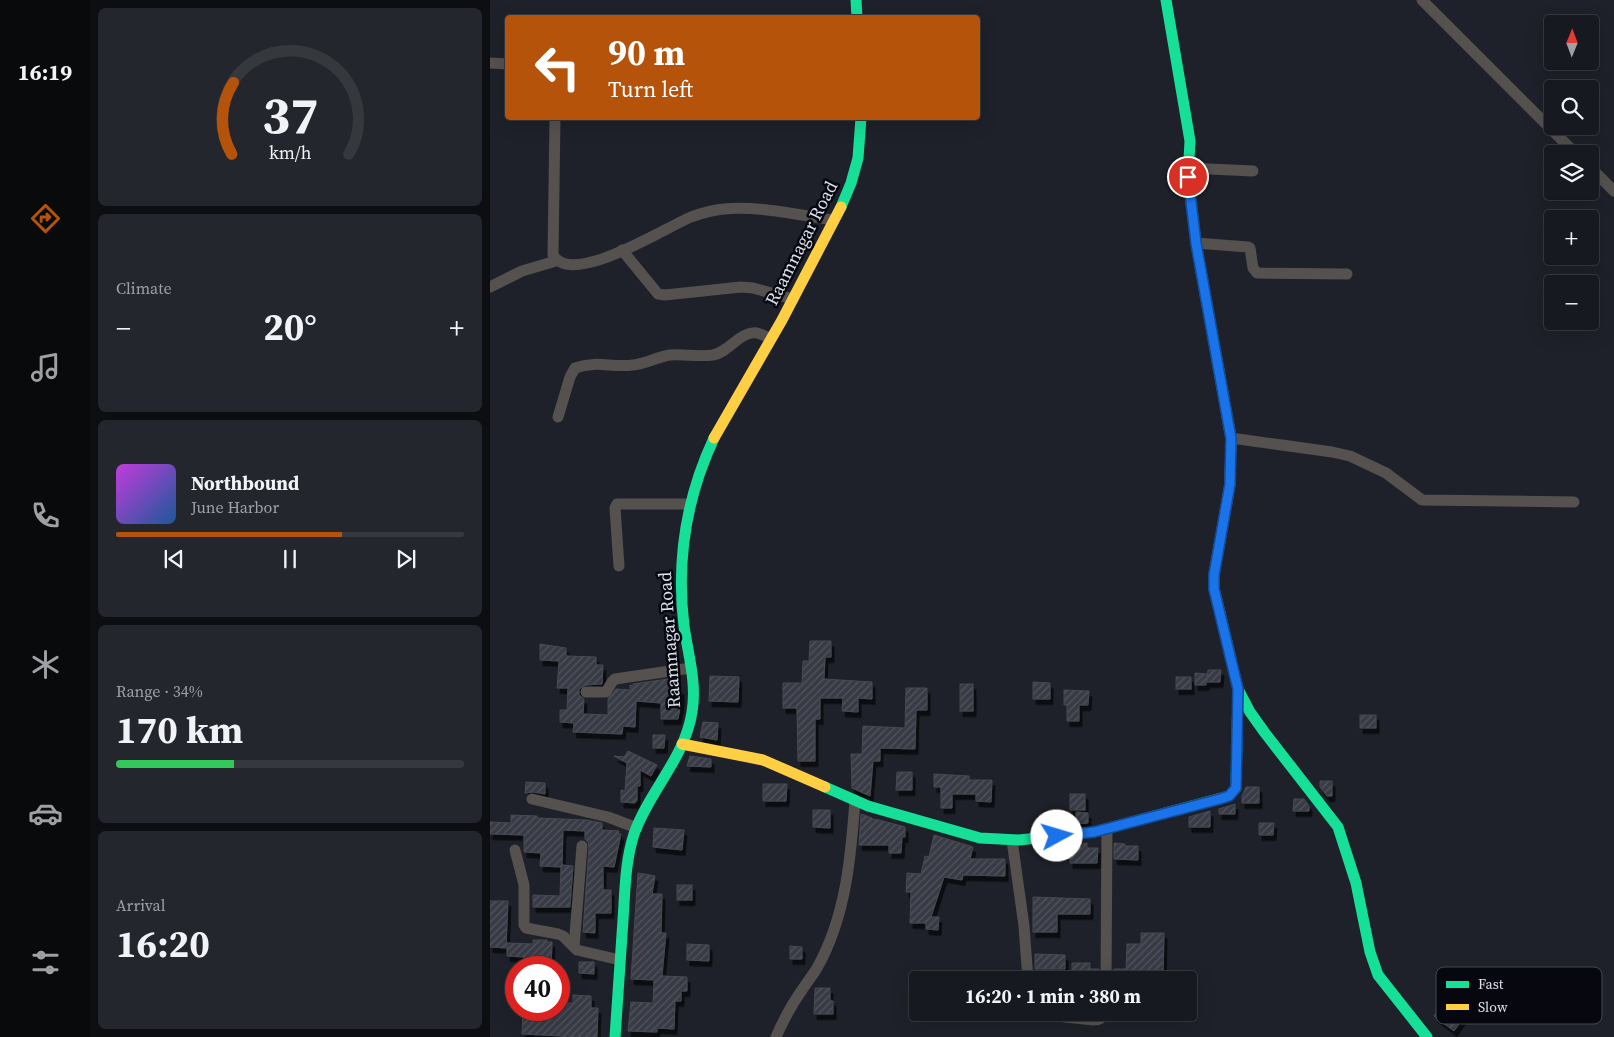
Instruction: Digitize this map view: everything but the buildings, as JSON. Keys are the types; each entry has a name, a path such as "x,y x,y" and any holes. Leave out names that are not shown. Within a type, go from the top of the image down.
{"main road":[{"path":"856,0 857,15"},
{"path":"1166,0 1190,141 1188,168 1196,243 1231,438 1230,484 1214,575 1214,589 1238,689 1250,712 1338,827 1356,883 1370,952 1378,976 1427,1037"},
{"name":"Raamnagar Road","path":"615,1037 626,870 630,850 637,828 682,744 692,714 694,691 684,626 682,574 684,534 690,504 699,473 715,439 793,299 851,183 858,158 861,120"},
{"path":"682,744 763,760 868,806 980,838 1012,840 1094,832 1229,796 1236,788 1238,689"}],"street":[{"path":"1422,0 1567,145"},
{"path":"490,63 505,64"},
{"path":"555,120 553,255 556,261"},
{"path":"1188,168 1253,171"},
{"path":"1599,176 1614,191"},
{"path":"490,287 522,271 556,261 571,266 606,258 691,217 725,208 746,208 834,220"},
{"path":"1196,243 1248,247 1250,248 1253,268 1257,273 1347,274"},
{"path":"622,250 658,294 666,295 741,287 793,299"},
{"path":"558,417 570,377 575,368 593,363 633,365 672,355 703,356 717,354 729,348 742,336 757,333 772,338"},
{"path":"1231,438 1350,456 1386,473 1422,500 1574,502"},
{"path":"618,566 615,508 617,504 690,504"},
{"path":"586,692 606,692 615,680 691,668"},
{"path":"532,799 608,816 637,828"},
{"path":"776,1037 827,947 840,908 851,853 854,800"},
{"path":"1106,971 1107,828"},
{"path":"1012,840 1024,926 1027,971"},
{"path":"574,947 582,846"},
{"path":"515,850 523,876 525,926 561,935 582,952 620,960"}],"traffic: fast":[{"path":"856,0 857,15"},
{"path":"1166,0 1190,141 1188,177 1196,243 1217,360"},
{"path":"841,207 851,183 858,158 861,120"},
{"path":"615,1037 626,877 631,845 648,803 682,744 692,712 693,679 684,626 681,577 690,506 696,483 714,438"},
{"path":"1220,613 1238,689 1250,712 1265,733 1338,827 1356,883 1370,952 1378,975 1427,1037"},
{"path":"825,787 868,806 980,838 1019,840 1094,832 1229,796 1236,788 1238,691"}],"traffic: slow":[{"path":"714,438 782,320 841,207"},
{"path":"1217,360 1231,438 1230,484 1214,575 1214,589 1220,613"},
{"path":"682,744 763,760 825,787"}],"route":[{"path":"1057,836 1094,832 1220,799 1229,796 1236,788 1238,689 1214,589 1214,575 1230,484 1231,438 1196,243 1188,177"}]}
